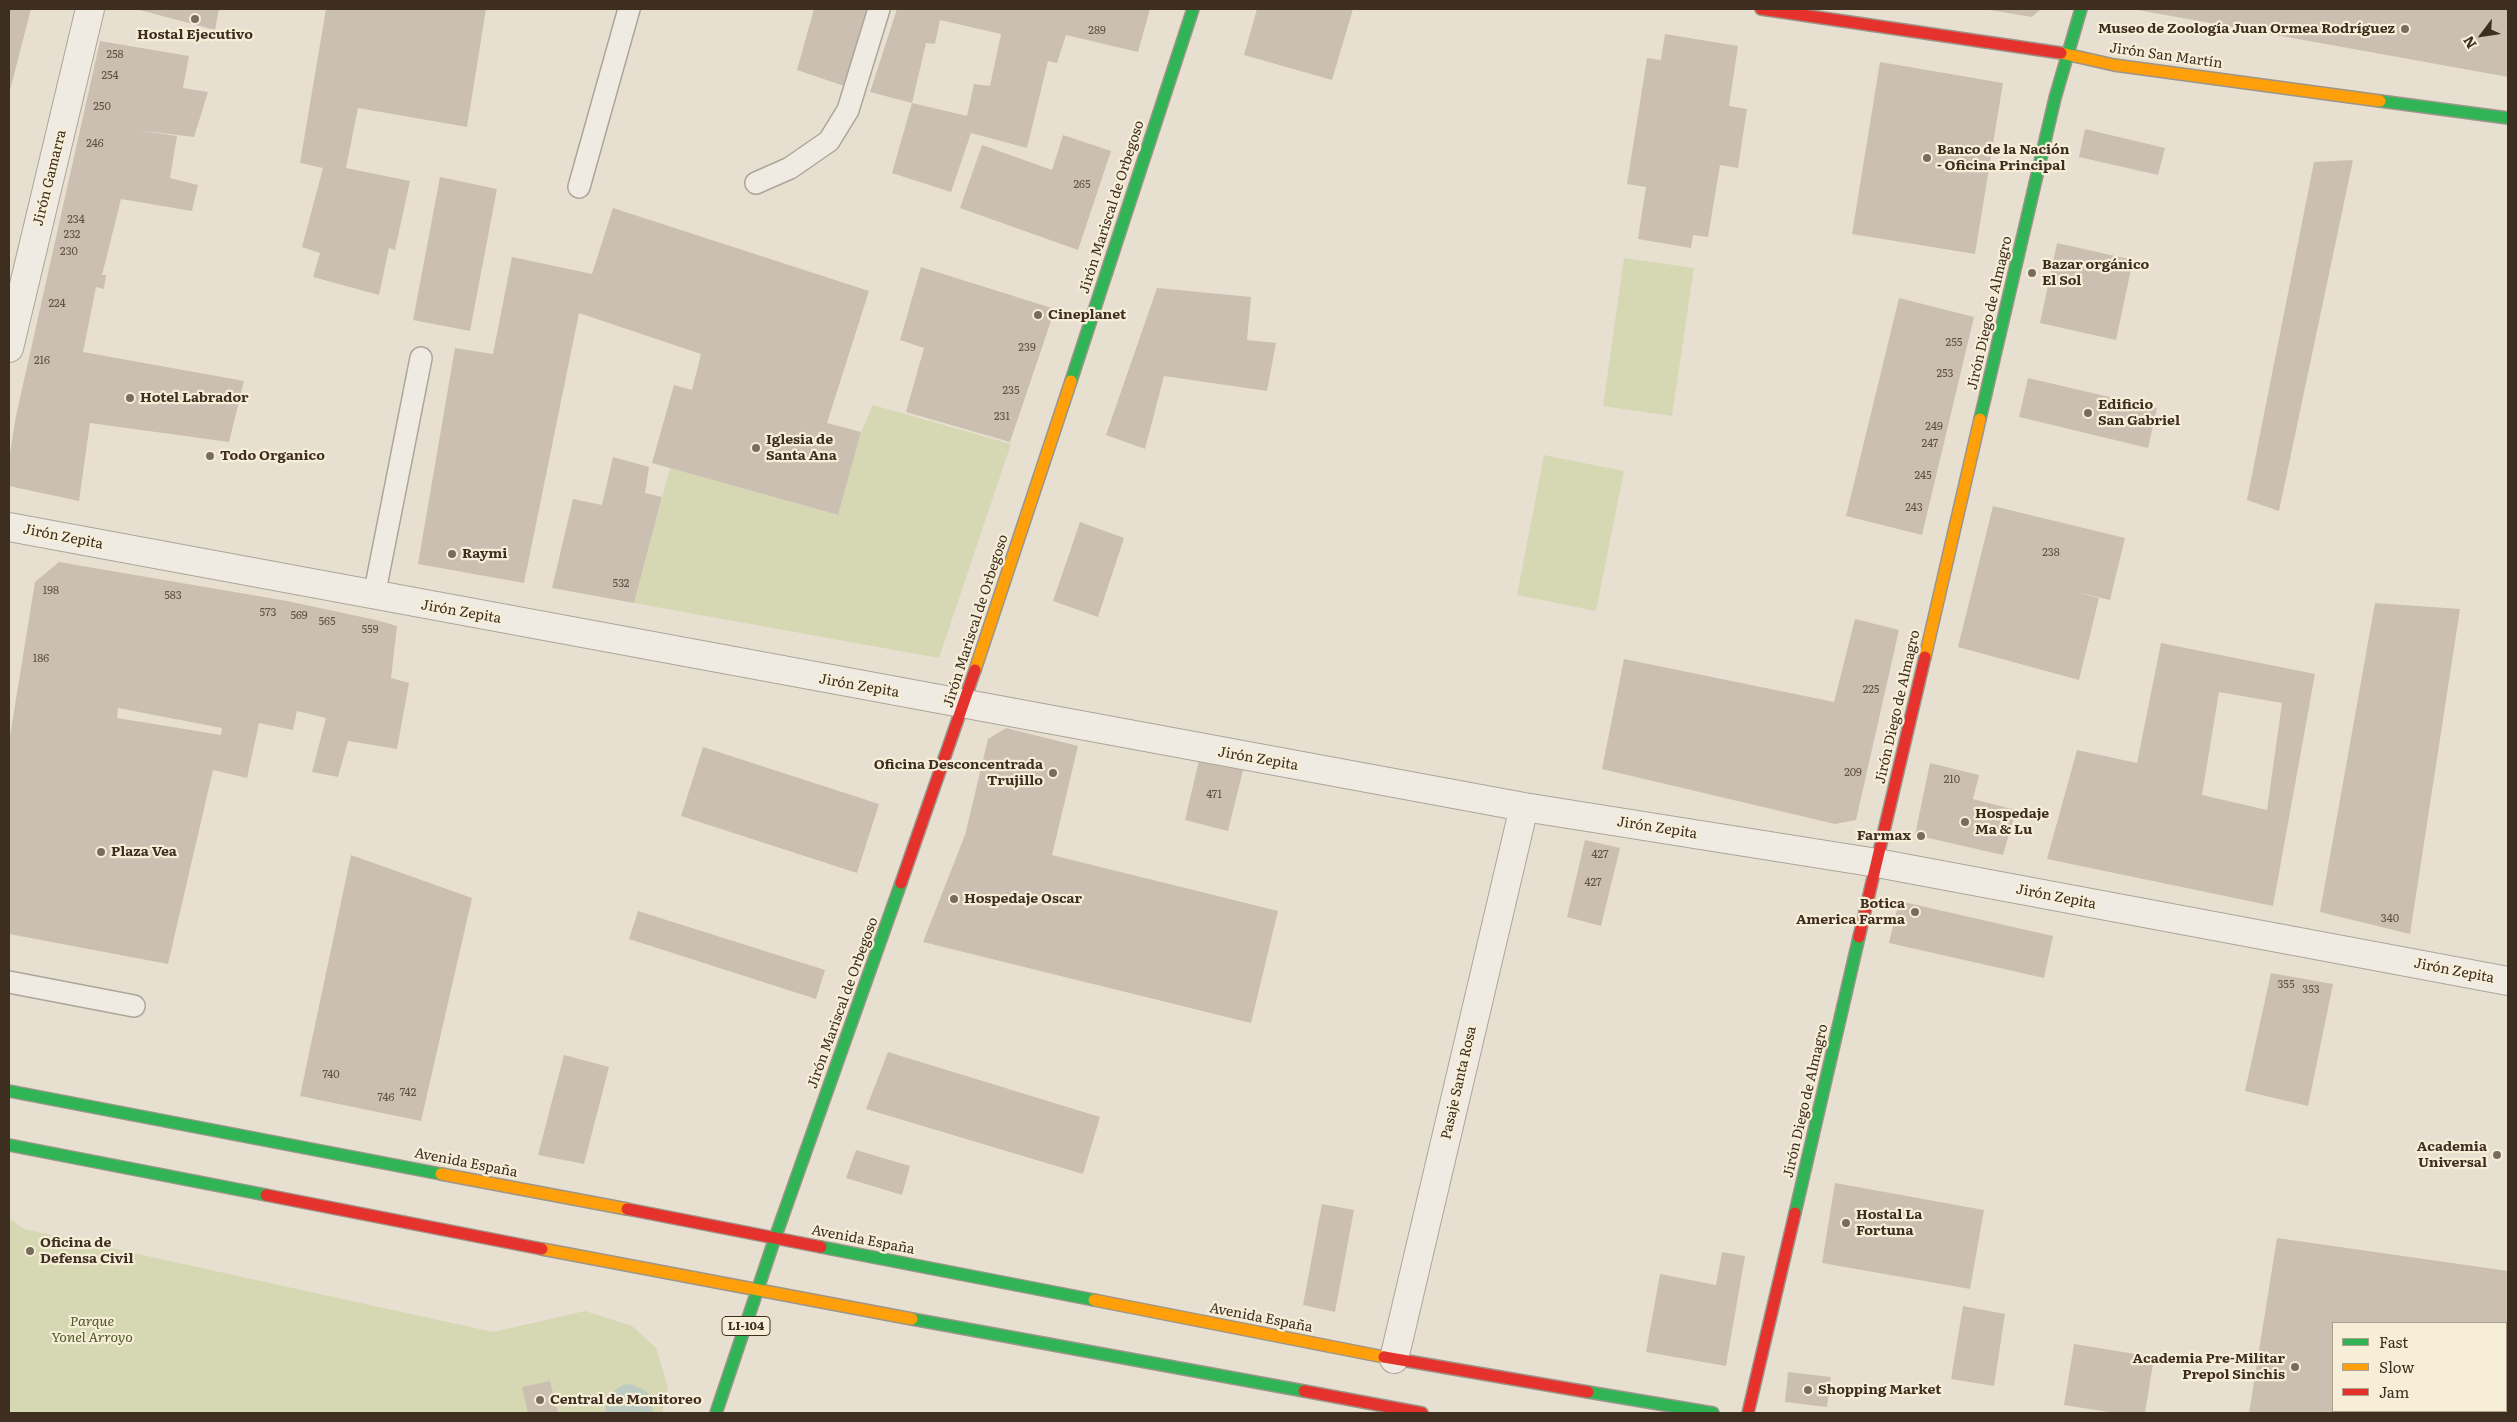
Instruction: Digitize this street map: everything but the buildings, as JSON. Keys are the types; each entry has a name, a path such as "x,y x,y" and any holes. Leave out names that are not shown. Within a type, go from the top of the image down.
{"main road":[{"name":"Jirón Mariscal de Orbegoso","path":"775,1238 964,705 1193,9"},
{"name":"Jirón San Martín","path":"1761,9 2068,54 2114,65 2508,118"},
{"name":"Jirón Diego de Almagro","path":"1748,1413 2055,98 2081,9"},
{"name":"Avenida España","path":"9,1091 775,1238 1394,1360 1713,1413"},
{"path":"9,1145 758,1290 1422,1413"},
{"name":"LI-104","path":"716,1413 775,1238"}],"street":[{"name":"Jirón Gamarra","path":"9,348 90,9"},
{"name":"Jirón Zepita","path":"9,527 374,596 1524,807 1877,863 2508,982"},
{"name":"Pasaje Santa Rosa","path":"1394,1360 1524,807"}],"lane":[{"path":"579,187 629,9"},
{"path":"756,183 790,168 829,141 848,110 879,9"},
{"path":"374,596 421,358"},
{"path":"9,982 134,1006"}],"green space":[{"path":"1624,258 1694,268 1672,416 1603,406"},
{"path":"873,405 1011,444 939,658 634,603 670,468 837,515 861,432"},
{"path":"1544,455 1624,471 1596,611 1517,595"},
{"name":"Parque Yonel Arroyo","path":"9,1218 24,1229 493,1332 585,1311 632,1326 656,1348 668,1387 662,1413 9,1413"}],"shaded area":[{"path":"631,1384 646,1391 651,1397 653,1413 606,1413 605,1401 610,1394 623,1385"}],"traffic: fast":[{"path":"1071,381 1193,9"},
{"path":"1980,419 2055,98 2081,9"},
{"path":"2380,101 2508,118"},
{"path":"775,1238 901,883"},
{"path":"1795,1213 1859,937"},
{"path":"9,1091 441,1174"},
{"path":"9,1145 266,1195"},
{"path":"716,1413 775,1238"},
{"path":"821,1247 1094,1300"},
{"path":"912,1319 1304,1391"},
{"path":"1588,1392 1713,1413"}],"traffic: slow":[{"path":"2061,53 2114,65 2380,101"},
{"path":"975,670 1071,381"},
{"path":"1925,657 1980,419"},
{"path":"441,1174 627,1209"},
{"path":"542,1249 912,1319"},
{"path":"1094,1300 1384,1357"}],"traffic: jam":[{"path":"1761,9 2061,53"},
{"path":"1859,937 1925,657"},
{"path":"901,883 975,670"},
{"path":"266,1195 542,1249"},
{"path":"627,1209 821,1247"},
{"path":"1748,1413 1795,1213"},
{"path":"1384,1357 1588,1392"},
{"path":"1304,1391 1422,1413"}],"place":[{"name":"Hostal Ejecutivo","path":"195,19"},
{"name":"Museo de Zoología Juan Ormea Rodríguez","path":"2405,29"},
{"name":"Banco de la Nación - Oficina Principal","path":"1927,158"},
{"name":"Bazar orgánico El Sol","path":"2032,273"},
{"name":"Cineplanet","path":"1038,315"},
{"name":"Hotel Labrador","path":"130,398"},
{"name":"Edificio San Gabriel","path":"2088,413"},
{"name":"Iglesia de Santa Ana","path":"756,448"},
{"name":"Todo Organico","path":"210,456"},
{"name":"Raymi","path":"452,554"},
{"name":"Oficina Desconcentrada Trujillo","path":"1053,773"},
{"name":"Hospedaje Ma & Lu","path":"1965,822"},
{"name":"Farmax","path":"1921,836"},
{"name":"Plaza Vea","path":"101,852"},
{"name":"Hospedaje Oscar","path":"954,899"},
{"name":"Botica America Farma","path":"1915,912"},
{"name":"Academia Universal","path":"2497,1155"},
{"name":"Hostal La Fortuna","path":"1846,1223"},
{"name":"Oficina de Defensa Civil","path":"30,1251"},
{"name":"Academia Pre-Militar Prepol Sinchis","path":"2295,1367"},
{"name":"Shopping Market","path":"1808,1390"},
{"name":"Central de Monitoreo","path":"540,1400"}]}
